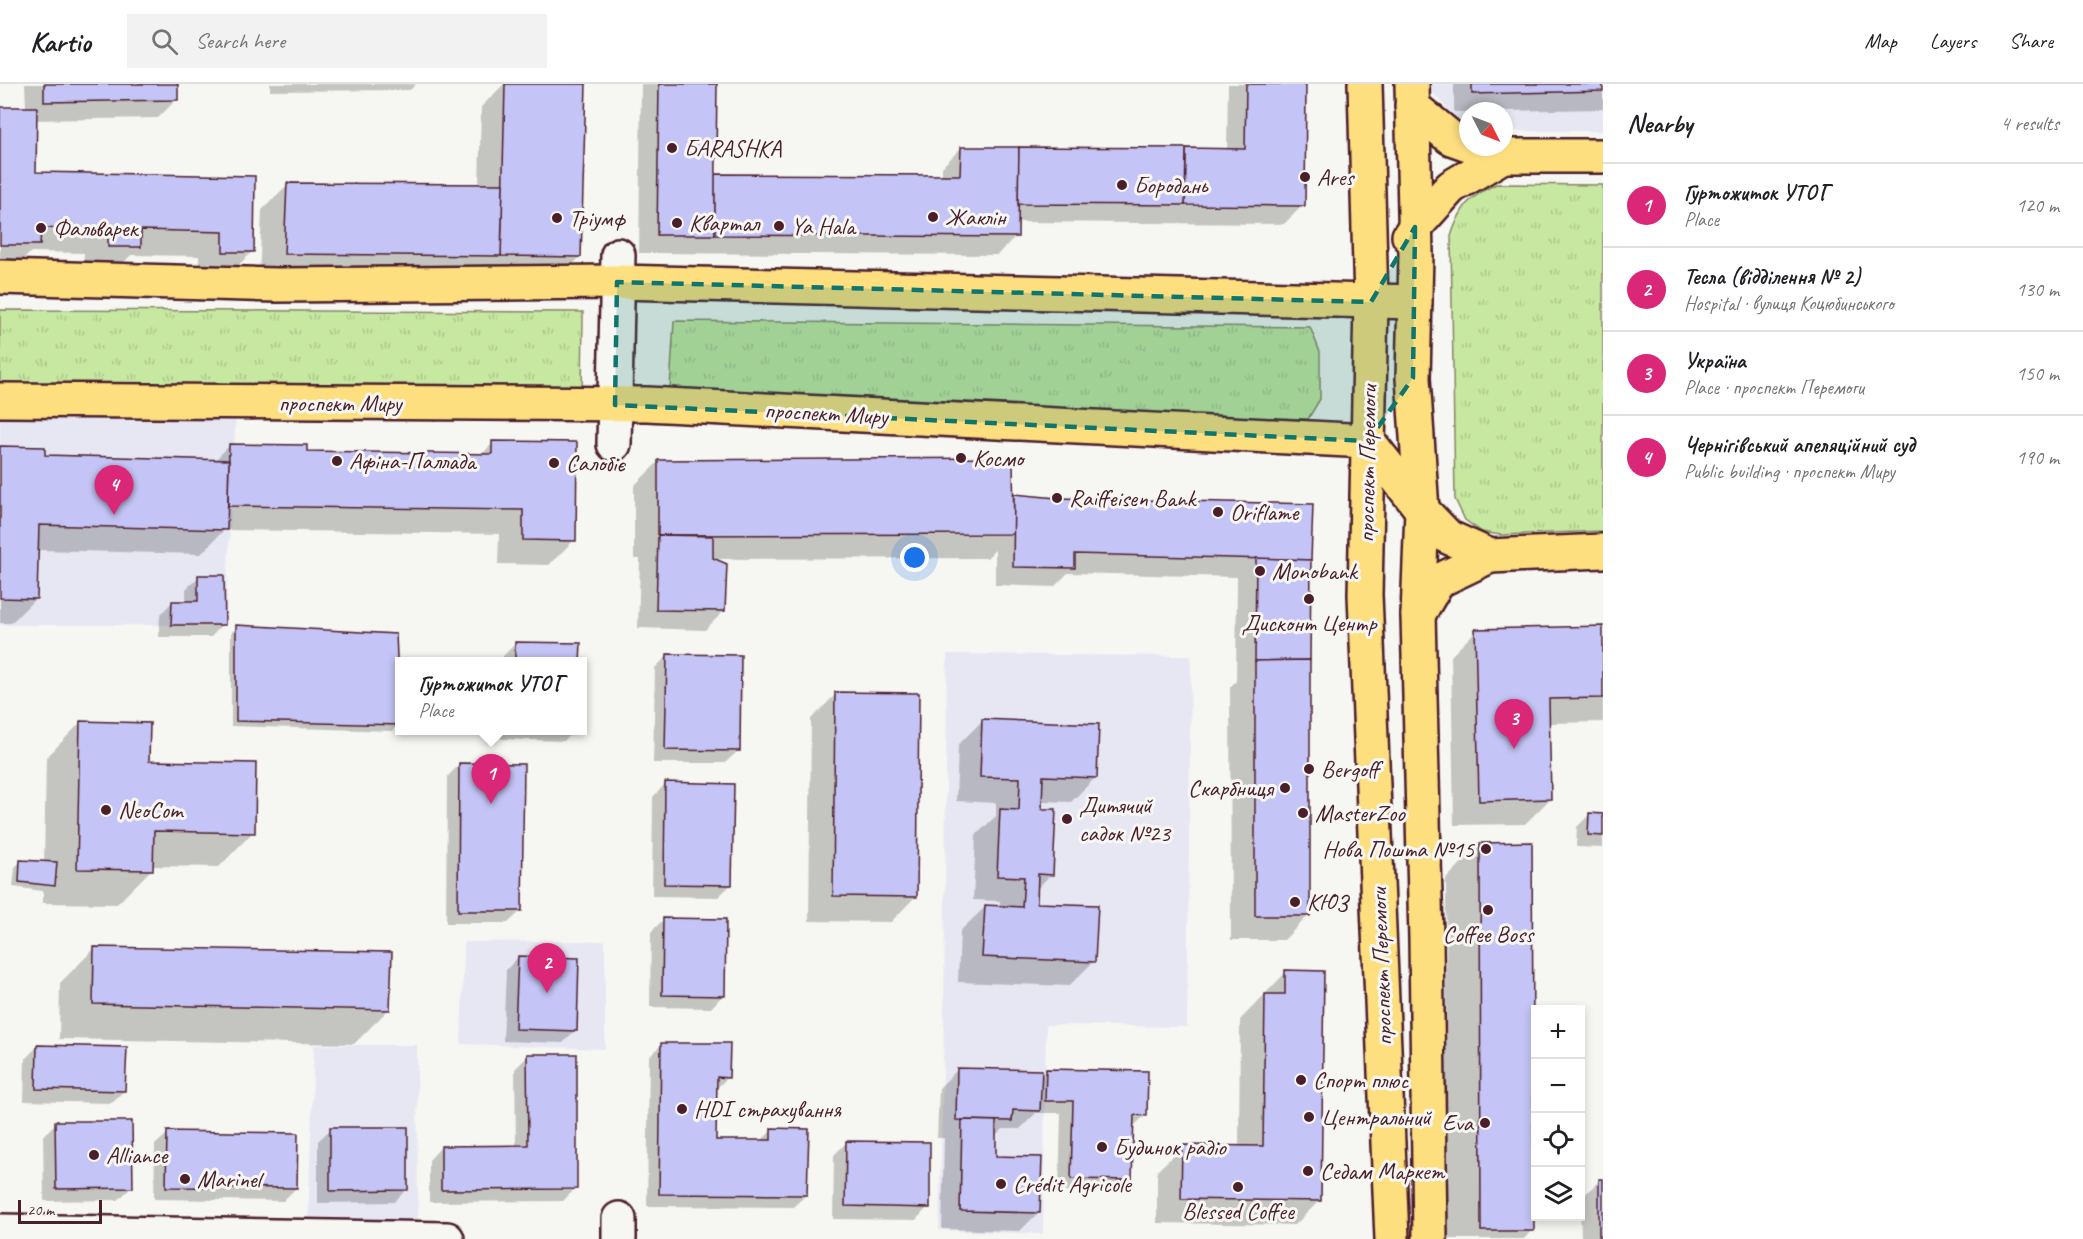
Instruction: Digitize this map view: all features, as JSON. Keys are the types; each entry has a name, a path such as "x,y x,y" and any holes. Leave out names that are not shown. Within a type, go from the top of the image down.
{"main road":[{"name":"проспект Перемоги","path":"1365,84 1371,302 1365,595 1392,1239"},
{"name":"проспект Перемоги","path":"1412,95 1415,226 1413,378 1422,510 1418,615 1430,1239"},
{"path":"1412,95 1451,138 1459,141"},
{"path":"1513,153 1603,156"},
{"path":"1371,302 1415,226 1451,187 1486,156"},
{"path":"0,277 277,285 618,268 1371,302 1415,302"},
{"path":"1413,378 1368,441 1422,510 1448,537 1490,556"},
{"name":"проспект Миру","path":"0,400 647,404 1368,441"},
{"path":"1418,615 1438,581 1490,556 1603,551"}],"street":[{"path":"614,444 618,268"},
{"path":"0,1231 447,1239"}],"highlighted area":[{"path":"1415,227 1413,378 1368,441 615,405 617,282 1371,302"}],"shaded area":[{"path":"1429,84 1603,84 1603,131 1513,131 1513,102 1459,102 1459,119 1429,89"},
{"path":"0,409 236,412 225,625 0,625"},
{"name":"Дитячий садок №23","path":"947,654 1191,656 1187,1027 1046,1025 1043,1234 939,1230 944,1025"},
{"path":"605,941 605,1049 461,1044 464,942"},
{"path":"314,1045 417,1045 418,1225 308,1225"}],"green space":[{"path":"1496,184 1603,185 1603,531 1501,535 1482,532 1465,520 1455,499 1451,236 1458,217 1467,204"},
{"path":"0,310 583,312 582,395 0,392"},
{"path":"674,321 1310,327 1320,352 1320,399 1308,419 669,405"}],"building":[{"path":"44,84 178,84 178,100 44,102"},
{"path":"505,84 586,84 581,257 501,256"},
{"path":"659,84 717,84 715,235 657,235"},
{"path":"1246,84 1306,84 1305,206 1185,205 1186,148 1245,149"},
{"path":"1472,84 1603,84 1603,91 1472,94"},
{"path":"0,107 37,107 36,172 255,176 254,252 223,252 223,232 141,230 141,247 108,247 108,229 41,228 40,245 0,245"},
{"path":"961,147 1019,147 1018,237 715,235 715,174 960,175"},
{"path":"1019,147 1186,148 1185,205 1018,204"},
{"path":"287,183 503,184 501,256 284,254"},
{"path":"492,441 577,442 576,541 523,540 523,510 228,506 229,444 307,445 307,451 492,454"},
{"path":"0,446 45,447 45,455 229,460 227,530 39,525 37,599 0,598"},
{"path":"1013,458 1014,534 658,535 658,460"},
{"path":"1014,494 1057,498 1313,504 1311,560 1075,554 1075,568 1013,567"},
{"path":"658,535 713,536 713,558 727,564 725,611 656,610"},
{"path":"1256,558 1311,560 1310,660 1255,661"},
{"path":"198,575 224,575 225,625 171,625 172,601 198,601"},
{"path":"236,625 396,634 395,725 236,721"},
{"path":"1603,626 1603,698 1549,699 1551,799 1479,801 1475,629"},
{"path":"515,642 581,643 580,657 515,657"},
{"path":"667,654 741,655 740,751 665,750"},
{"path":"1310,660 1310,916 1255,916 1255,661"},
{"path":"835,692 919,693 917,897 833,896"},
{"path":"982,719 1099,724 1097,778 1043,776 1042,809 1056,809 1053,875 1038,874 1037,903 1098,905 1095,962 982,957 985,905 1022,907 1024,877 997,876 1000,809 1019,810 1020,778 980,777"},
{"path":"80,721 150,723 149,761 256,763 255,833 154,831 153,870 77,869"},
{"path":"459,763 524,764 522,911 458,911"},
{"path":"665,782 734,784 732,885 664,884"},
{"path":"1589,813 1603,814 1603,836 1588,835"},
{"path":"1532,842 1531,1221 1534,1221 1534,1231 1481,1231 1480,843"},
{"path":"20,860 57,862 55,886 19,882"},
{"path":"663,918 726,919 725,996 662,995"},
{"path":"94,947 392,952 390,1010 93,1004"},
{"path":"518,956 579,958 577,1031 515,1029"},
{"path":"1285,970 1324,971 1321,1201 1181,1199 1182,1145 1263,1146 1265,994 1285,994"},
{"path":"661,1043 730,1043 729,1078 717,1077 716,1140 771,1140 771,1128 809,1129 807,1195 659,1194"},
{"path":"37,1045 127,1047 125,1091 36,1089"},
{"path":"527,1054 577,1054 577,1189 441,1190 441,1146 528,1145"},
{"path":"957,1068 1042,1070 1040,1111 1013,1110 1012,1121 956,1120"},
{"name":"Будинок радіо","path":"1046,1069 1148,1071 1147,1116 1134,1115 1132,1180 1071,1179 1073,1101 1045,1101"},
{"name":"Crédit Agricole","path":"962,1120 996,1121 996,1156 1042,1157 1040,1213 960,1211"},
{"name":"Alliance","path":"55,1121 132,1121 133,1188 56,1189"},
{"path":"330,1127 408,1127 408,1190 330,1191"},
{"path":"167,1131 298,1133 297,1188 166,1187"},
{"path":"846,1141 930,1142 930,1208 845,1206"},
{"path":"1599,1179 1603,1179 1603,1236 1599,1236"}],"place":[{"name":"БАRASHKA","path":"672,148"},
{"name":"Ares","path":"1305,177"},
{"name":"Бородань","path":"1122,185"},
{"name":"Жаклін","path":"933,217"},
{"name":"Тріумф","path":"557,218"},
{"name":"Квартал","path":"677,223"},
{"name":"Ya Hala","path":"779,226"},
{"name":"Фальварек","path":"41,228"},
{"name":"Космо","path":"961,458"},
{"name":"Афіна-Паллада","path":"337,461"},
{"name":"Салобіє","path":"554,463"},
{"name":"Raiffeisen Bank","path":"1057,498"},
{"name":"Oriflame","path":"1218,512"},
{"name":"Чернігівський апеляційний суд","path":"114,515"},
{"name":"Monobank","path":"1260,571"},
{"name":"Дисконт Центр","path":"1309,599"},
{"name":"Україна","path":"1514,749"},
{"name":"Bergoff","path":"1309,769"},
{"name":"Скарбниця","path":"1285,788"},
{"name":"Гуртожиток УТОГ","path":"491,804"},
{"name":"NeoCom","path":"106,810"},
{"name":"MasterZoo","path":"1303,813"},
{"name":"Дитячий садок №23","path":"1067,819"},
{"name":"Нова Пошта №15","path":"1486,849"},
{"name":"КЮЗ","path":"1295,902"},
{"name":"Coffee Boss","path":"1488,910"},
{"name":"Тесла (відділення № 2)","path":"547,993"},
{"name":"Спорт плюс","path":"1301,1080"},
{"name":"HDI страхування","path":"682,1109"},
{"name":"Центральний","path":"1309,1117"},
{"name":"Eva","path":"1485,1123"},
{"name":"Будинок радіо","path":"1102,1147"},
{"name":"Alliance","path":"94,1155"},
{"name":"Седам Маркет","path":"1308,1171"},
{"name":"Marinel","path":"185,1179"},
{"name":"Crédit Agricole","path":"1001,1184"},
{"name":"Blessed Coffee","path":"1238,1187"}]}
